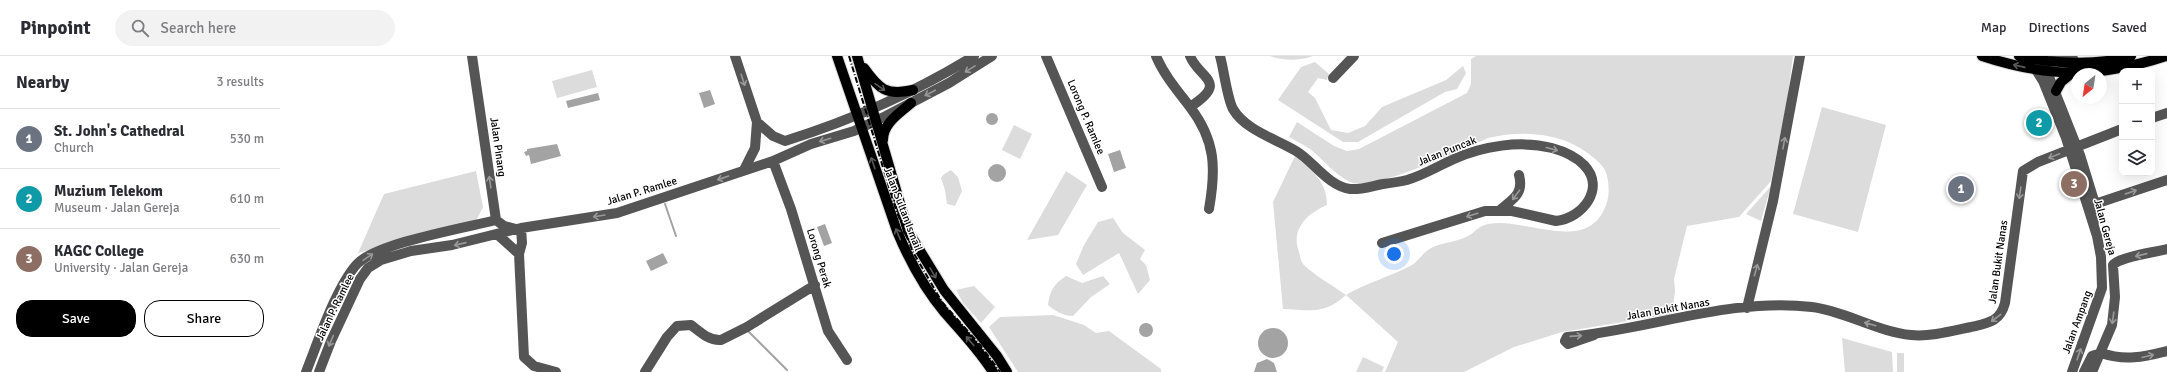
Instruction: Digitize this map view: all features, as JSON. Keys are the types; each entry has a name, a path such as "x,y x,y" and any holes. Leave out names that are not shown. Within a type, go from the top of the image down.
{"main road":[{"path":"837,56 859,116 857,129"},
{"path":"1982,56 2036,70 2071,73"},
{"path":"2019,56 2042,61 2103,60 2131,56"},
{"path":"2107,71 2118,70 2166,56"},
{"path":"858,58 874,82 888,92 892,93 913,90"},
{"name":"Jalan Sultan Ismail","path":"858,58 874,109 882,146 900,207 914,243 953,303 997,356 1007,372"},
{"path":"2056,92 2064,79 2071,74"},
{"path":"882,146 883,133 887,126 911,103"},
{"name":"Jalan Sultan Ismail","path":"857,129 864,139 897,231 908,257 933,297 980,352 993,372"}],"street":[{"name":"Jalan Pinang","path":"472,56 496,220"},
{"path":"735,56 757,122 755,148 744,170"},
{"path":"757,122 773,136 785,141 859,116 913,90 974,56"},
{"name":"Jalan P. Ramlee","path":"319,372 353,293 368,268 381,260 411,251 452,245 518,229 617,213 773,161 811,144 857,129 876,120 949,83 992,56"},
{"name":"Lorong P. Ramlee","path":"1046,56 1102,187"},
{"path":"1156,56 1170,82 1190,107 1204,131 1212,156 1214,181 1209,209"},
{"path":"1190,56 1193,63 1207,77 1210,83 1206,93 1190,107"},
{"name":"Jalan Puncak","path":"1220,56 1232,105 1240,118 1257,130 1299,153 1331,180 1350,188 1370,187 1406,180 1429,172 1455,159 1480,150 1514,145 1538,145 1560,151 1577,159 1589,172 1592,183 1591,197 1583,209 1563,220 1556,221 1529,214 1500,210 1485,211 1382,243"},
{"path":"1332,78 1354,56"},
{"path":"1747,308 1773,201 1800,56"},
{"path":"2055,56 2079,61"},
{"name":"Jalan Gereja","path":"2042,61 2056,92 2074,148 2095,204"},
{"name":"Jalan Gereja","path":"2036,70 2043,81 2074,148 2101,258 2102,280"},
{"path":"2074,148 2119,130"},
{"name":"Jalan Bukit Nanas","path":"1594,335 1747,308 1812,307 1912,335 1960,329 1993,321 2002,314 2005,303 2023,171 2031,165 2074,148"},
{"name":"Lorong Perak","path":"773,161 791,208 828,331 847,360"},
{"path":"1500,210 1518,194 1522,184 1519,175"},
{"path":"2094,229 2095,204 2167,180"},
{"path":"496,220 504,226 518,229 522,243 519,254 524,357 534,366 556,372"},
{"name":"Jalan P. Ramlee","path":"306,372 342,285 358,263 376,251 496,220"},
{"path":"498,235 519,254"},
{"path":"2092,372 2102,353 2112,325 2114,282 2112,266 2115,262 2167,249"},
{"name":"Jalan Ampang","path":"2072,372 2102,288 2102,280"},
{"path":"645,372 667,337 677,326 684,324 691,325 704,335 716,341 720,340 747,327 815,285"},
{"path":"2084,372 2092,356 2102,353 2117,358 2135,359 2167,352"}],"shaded area":[{"path":"1270,56 1313,56 1292,60"},
{"path":"1476,56 1793,56 1787,102 1771,181 1739,217 1687,226 1674,279 1675,291 1672,314 1562,332 1514,347 1464,372 1385,372 1398,342 1346,295 1412,265 1432,247 1463,238 1470,235 1482,226 1497,223 1514,224 1569,232 1585,229 1598,219 1607,202 1609,189 1607,175 1603,167 1594,158 1568,142 1544,135 1516,134 1488,138 1419,168 1378,181 1362,183 1350,182 1334,171 1310,149 1289,137 1297,122 1334,146 1347,151 1359,149 1467,93 1471,84 1471,59"},
{"path":"1315,62 1329,74 1327,80 1318,78 1308,92 1315,98 1331,130 1348,133 1365,126 1382,107 1446,80 1463,66 1466,73 1457,89 1445,92 1358,142 1343,142 1278,100 1301,67"},
{"path":"592,70 597,87 557,98 552,81"},
{"path":"710,90 715,104 704,108 699,93"},
{"path":"598,93 600,100 568,108 566,101"},
{"path":"1822,107 1886,125 1858,232 1793,214"},
{"path":"992,113 996,115 998,119 996,123 992,125 988,123 986,119 988,115"},
{"path":"1014,125 1032,134 1020,159 1002,150"},
{"path":"557,144 561,156 531,164 529,155 526,156 524,152 527,151 527,149"},
{"path":"1120,150 1126,168 1114,172 1108,154"},
{"path":"1295,156 1313,172 1321,183 1324,189 1327,205 1313,212 1307,217 1299,229 1297,244 1301,260 1303,264 1312,272 1346,295 1331,306 1316,310 1283,309 1273,202"},
{"path":"993,164 1001,164 1006,169 1004,180 1001,182 993,182 988,177 988,169"},
{"path":"951,170 958,177 962,191 955,206 947,204 941,178"},
{"path":"476,171 483,207 476,221 358,253 384,194"},
{"path":"1066,171 1087,185 1058,235 1027,240"},
{"path":"1771,186 1761,221 1746,214"},
{"path":"1113,218 1123,233 1145,250 1140,259 1146,265 1150,280 1138,294 1119,253 1083,275 1076,264 1084,245 1098,222"},
{"path":"825,224 832,243 824,246 817,227"},
{"path":"663,253 668,263 651,271 646,261"},
{"path":"1066,276 1082,283 1103,276 1110,284 1091,297 1073,316 1069,316 1059,313 1048,305 1053,288"},
{"path":"974,286 995,307 981,323 963,303 956,290"},
{"path":"1053,315 1084,325 1096,333 1109,331 1161,369 1161,372 1018,372 989,327 1000,317"},
{"path":"1143,323 1149,323 1153,327 1153,333 1149,337 1143,337 1139,333 1139,327"},
{"path":"1273,328 1284,332 1288,343 1284,354 1273,358 1262,354 1258,343 1262,332"},
{"path":"1842,338 1892,352 1893,372 1845,372"},
{"path":"1897,353 1904,353 1904,372 1897,372"},
{"path":"1363,357 1384,367 1382,372 1356,372"},
{"path":"1267,359 1274,363 1277,372 1254,372 1257,363"}],"waterway":[{"path":"665,204 676,236"},
{"path":"748,331 787,370"}],"railway":[{"path":"849,56 896,210 913,252 942,302 981,346 1000,372"}],"place":[{"name":"Muzium Telekom","path":"2039,123"},
{"name":"KAGC College","path":"2074,184"},
{"name":"St. John's Cathedral","path":"1961,189"}]}
